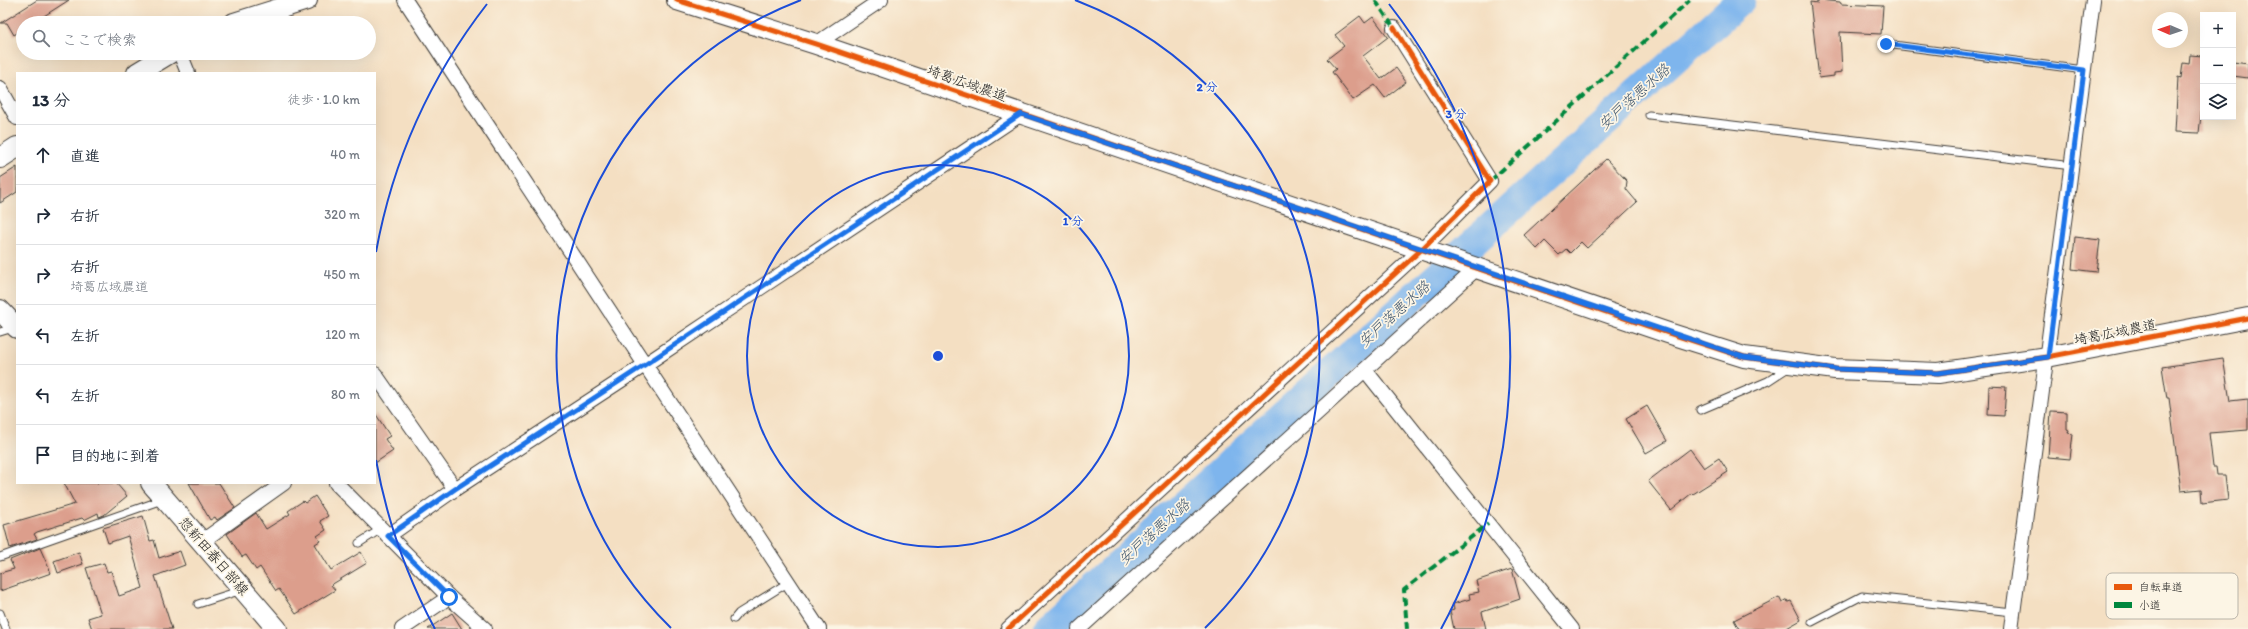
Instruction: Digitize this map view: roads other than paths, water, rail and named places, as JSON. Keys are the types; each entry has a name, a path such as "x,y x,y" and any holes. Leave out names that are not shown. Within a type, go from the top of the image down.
{"street":[{"path":"256,16 307,0"},
{"path":"405,0 819,629"},
{"name":"埼葛広域農道","path":"677,0 816,44 1744,357 1836,369 1938,373 2048,357 2248,318"},
{"path":"816,44 881,0"},
{"path":"2011,629 2048,357 2093,0"},
{"path":"1008,629 1426,251 1490,181 1394,28"},
{"path":"139,72 158,60"},
{"path":"183,60 188,72"},
{"path":"0,88 16,116"},
{"path":"385,533 646,364 1021,114"},
{"path":"0,158 16,148"},
{"path":"1079,629 1365,370 1474,267"},
{"path":"0,310 11,329"},
{"path":"1365,370 1572,629"},
{"path":"376,375 455,489"},
{"name":"惣新田春日部線","path":"151,484 277,629"},
{"path":"201,542 283,484"},
{"path":"337,484 449,597 485,629"},
{"path":"402,629 449,597"}],"lane":[{"path":"1886,44 2084,70"},
{"path":"1649,115 2072,166"},
{"path":"1700,410 1768,381 1794,364"},
{"path":"0,557 164,500"},
{"path":"359,543 385,533"},
{"path":"734,619 739,613 789,582"},
{"path":"198,604 242,589"},
{"path":"1812,622 1862,596 2013,612"},
{"path":"0,613 6,629"}],"waterway":[{"name":"安戸落悪水路","path":"1047,629 1741,0"}]}
